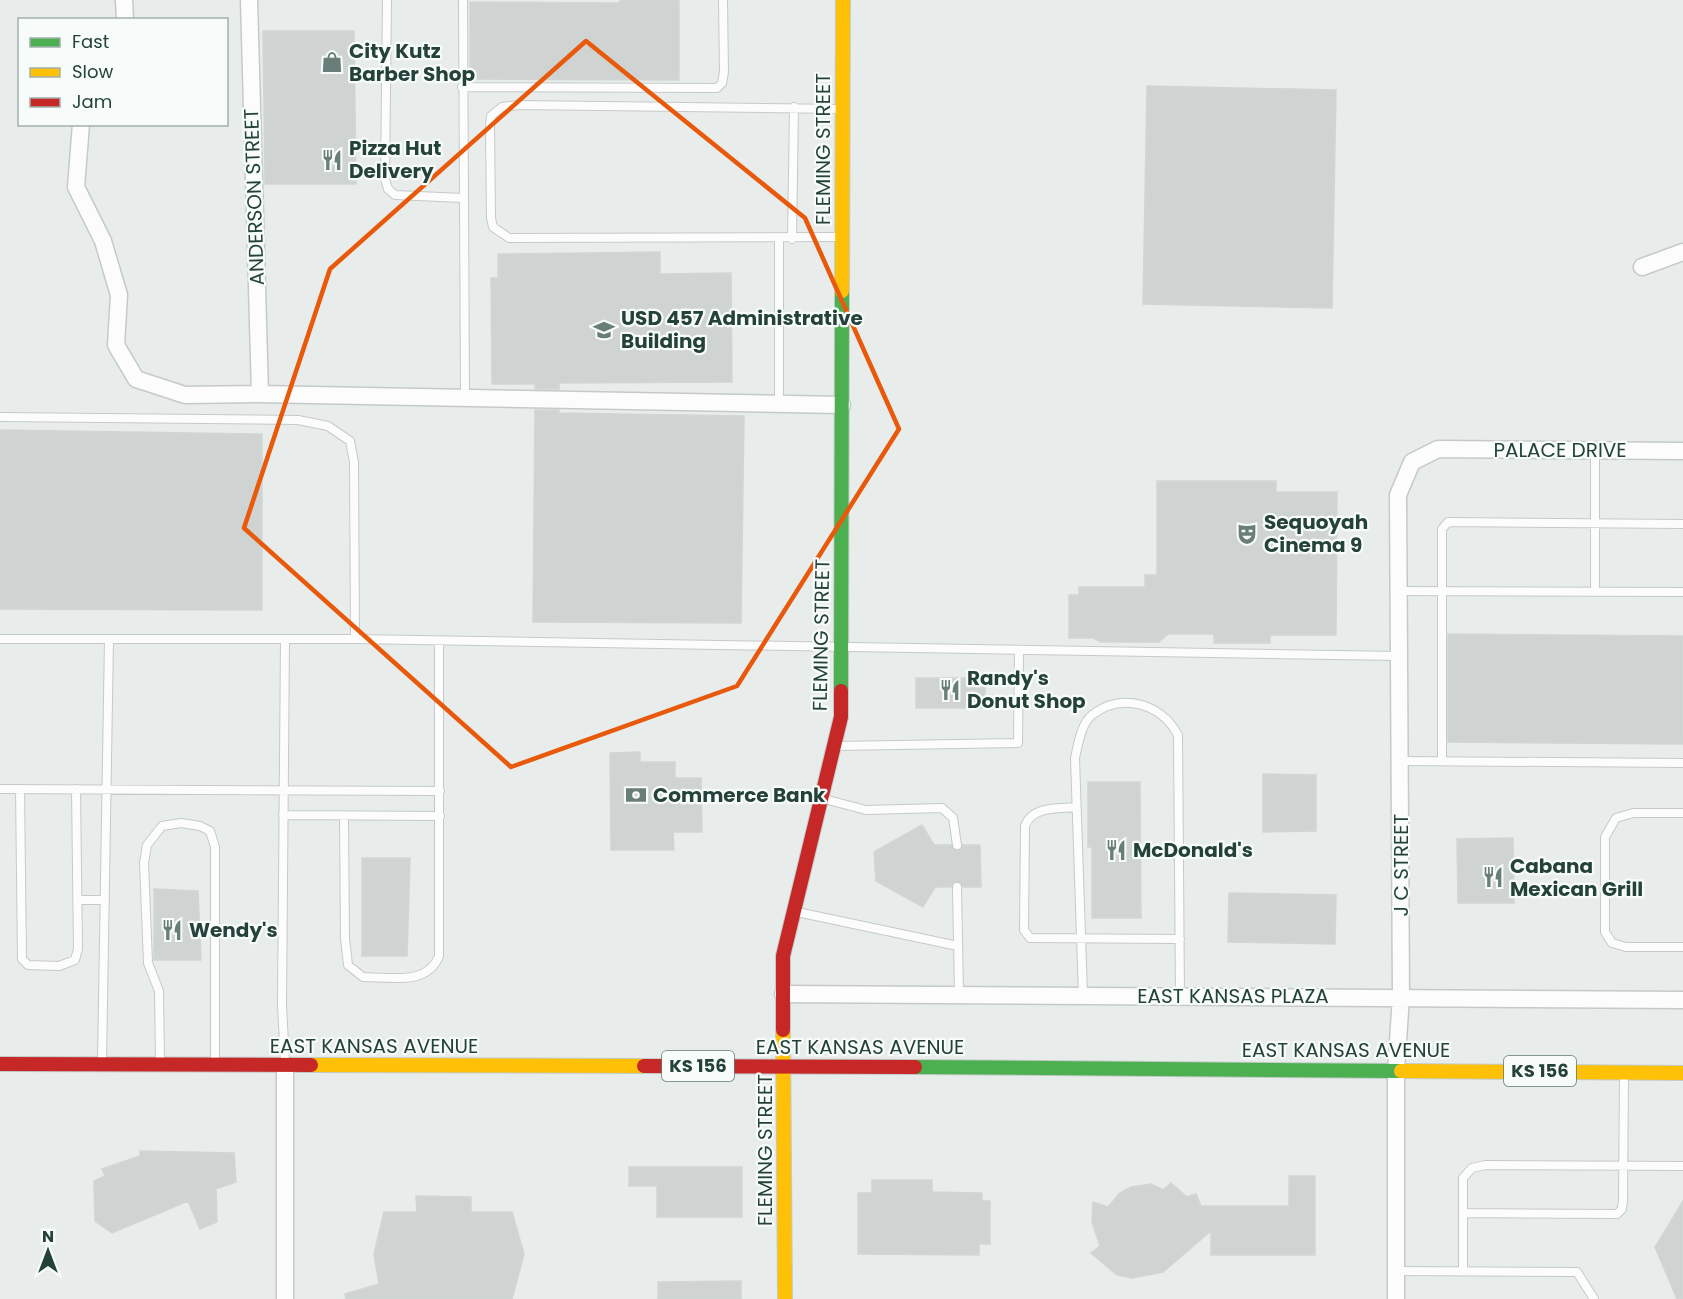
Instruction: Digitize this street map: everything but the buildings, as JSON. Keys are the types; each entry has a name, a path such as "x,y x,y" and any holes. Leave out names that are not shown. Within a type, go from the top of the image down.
{"main road":[{"name":"FLEMING STREET","path":"785,1299 783,956 841,717 843,0"},
{"name":"EAST KANSAS AVENUE","path":"0,1064 784,1066 1683,1073"}],"street":[{"path":"124,0 125,18"},
{"name":"ANDERSON STREET","path":"249,0 260,394"},
{"path":"81,126 76,187 103,241 119,295 116,345 136,379 186,395 465,397 842,405"},
{"path":"1642,267 1683,252"},
{"name":"PALACE DRIVE","path":"1438,449 1683,451"},
{"name":"J C STREET","path":"1396,1299 1396,1070 1401,997 1398,495 1412,462 1438,449"},
{"name":"EAST KANSAS PLAZA","path":"783,994 1683,1000"},
{"path":"285,1066 285,1299"}],"lane":[{"path":"387,0 384,179 395,195 463,198"},
{"path":"463,0 465,397"},
{"path":"462,87 717,88 722,83 724,72 723,0"},
{"path":"842,237 792,239 509,238 493,227 491,218 490,125 491,116 502,107 519,105 843,109"},
{"path":"792,239 794,108"},
{"path":"779,239 779,404"},
{"path":"0,417 297,420 328,426 350,441 354,462 355,639"},
{"path":"1595,591 1596,451"},
{"path":"1442,761 1442,529 1448,522 1683,524"},
{"path":"1399,591 1683,592"},
{"path":"0,639 439,640 1400,656"},
{"path":"102,1065 109,639"},
{"path":"285,639 282,1005 285,1066"},
{"path":"344,816 348,965 363,977 420,977 434,968 439,956 439,640"},
{"path":"834,746 1018,743 1019,650"},
{"path":"1083,995 1083,938 1075,758 1079,738 1090,716 1111,705 1137,704 1157,709 1170,721 1178,735 1180,996"},
{"path":"1401,761 1683,763"},
{"path":"0,789 440,791"},
{"path":"20,789 20,944 22,959 28,965 59,966 75,960 78,949 76,789"},
{"path":"821,798 866,810 942,808 953,818 957,845"},
{"path":"1076,807 1036,812 1029,816 1024,826 1024,930 1030,938 1179,939"},
{"path":"1683,813 1633,813 1616,818 1605,837 1605,932 1612,943 1626,947 1683,947"},
{"path":"283,816 440,816"},
{"path":"160,1065 159,992 148,963 144,862 147,845 162,826 181,823 200,826 210,831 215,847 215,1065"},
{"path":"957,887 959,995"},
{"path":"77,900 105,900"},
{"path":"793,911 958,946"},
{"path":"1464,1213 1617,1214 1623,1209 1624,1072"},
{"path":"1463,1271 1463,1178 1472,1168 1485,1165 1683,1166"},
{"path":"1396,1271 1577,1272 1594,1299"}],"highlighted area":[{"path":"586,41 805,218 899,429 737,686 511,767 244,528 330,269"}],"traffic: fast":[{"path":"841,691 842,291"},
{"path":"915,1067 1401,1071"}],"traffic: slow":[{"path":"842,291 843,0"},
{"path":"783,1030 785,1299"},
{"path":"311,1065 644,1066"},
{"path":"1401,1071 1683,1073"}],"traffic: jam":[{"path":"783,1030 783,956 841,717 841,691"},
{"path":"0,1064 311,1065"},
{"path":"644,1066 915,1067"}],"place":[{"name":"City Kutz Barber Shop","path":"332,62"},
{"name":"Pizza Hut Delivery","path":"332,160"},
{"name":"USD 457 Administrative Building","path":"604,330"},
{"name":"Sequoyah Cinema 9","path":"1247,534"},
{"name":"Randy's Donut Shop","path":"950,690"},
{"name":"Commerce Bank","path":"636,795"},
{"name":"McDonald's","path":"1116,850"},
{"name":"Cabana Mexican Grill","path":"1493,877"},
{"name":"Wendy's","path":"172,930"}]}
